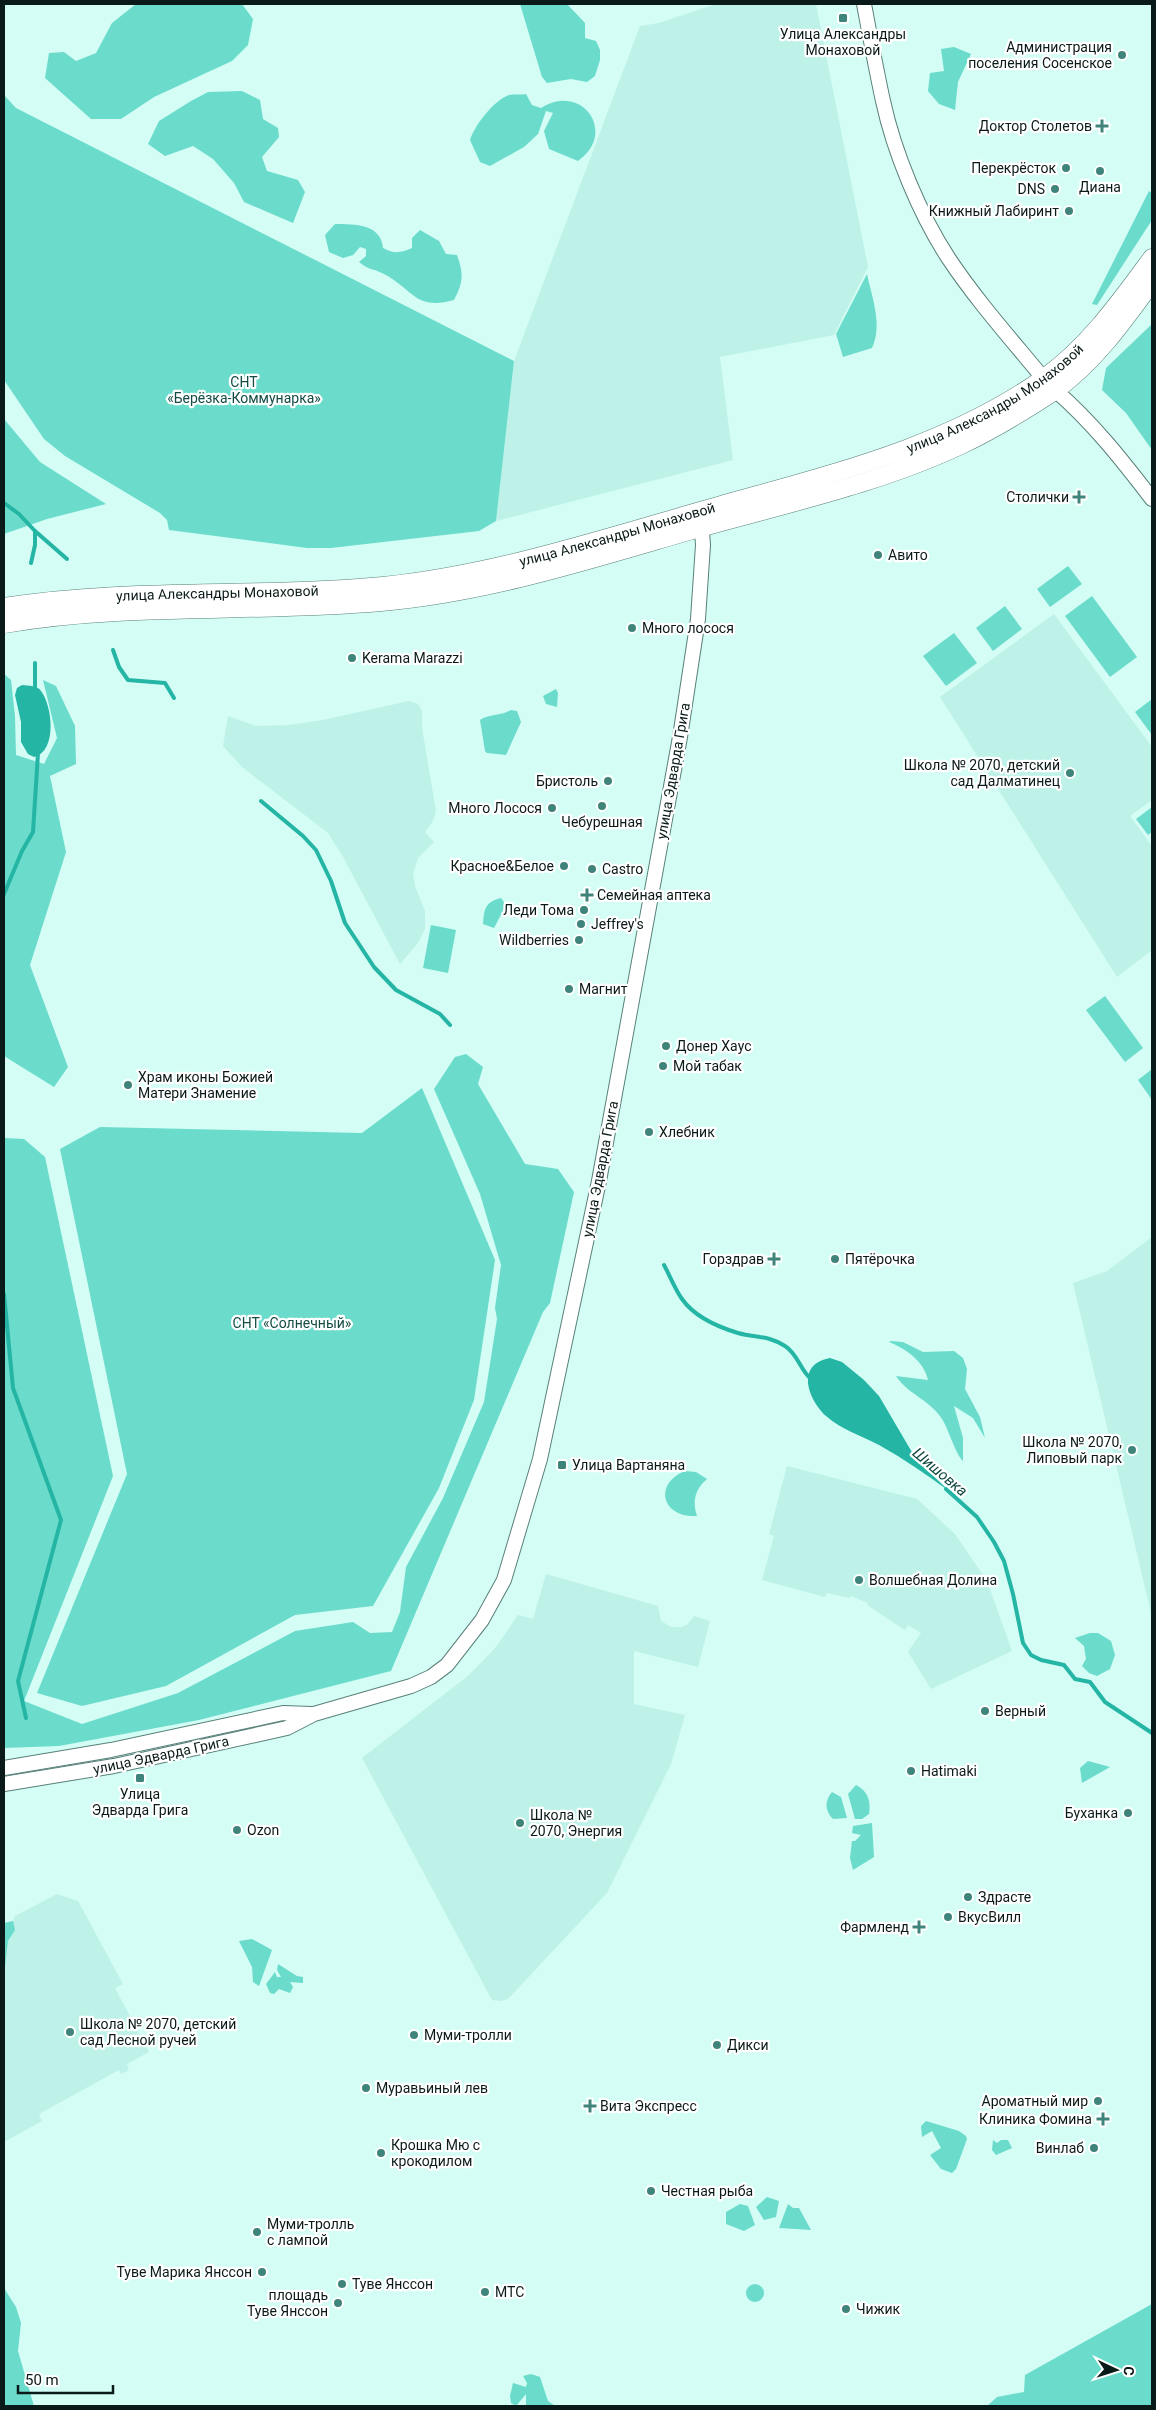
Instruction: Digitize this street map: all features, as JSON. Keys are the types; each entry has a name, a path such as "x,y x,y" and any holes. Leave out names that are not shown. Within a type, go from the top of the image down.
{"main road":[{"name":"улица Александры Монаховой","path":"1049,384 1119,302 1152,258"},
{"name":"улица Александры Монаховой","path":"4,607 107,596 334,589 426,581 868,480 923,461 985,433 1049,384 1101,348 1130,313 1152,282"},
{"name":"улица Александры Монаховой","path":"4,624 108,612 335,605 428,597 529,575 701,519"}],"street":[{"path":"864,4 883,103 908,178 928,222 948,258 980,303 1049,384 1077,409 1106,440 1152,499"},
{"name":"улица Эдварда Грига","path":"4,1784 114,1766 287,1728 314,1714 411,1686 431,1677 447,1665 482,1620 504,1580 520,1532 547,1433 595,1198 655,875 698,619 701,519"},
{"name":"улица Эдварда Грига","path":"4,1768 120,1749 283,1714 314,1714"}],"shaded area":[{"path":"716,4 816,4 868,267 834,335 720,357 733,460 496,521 514,361 640,26 659,23"},
{"name":"Школа № 2070, детский сад Далматинец","path":"1054,614 1152,747 1152,800 1130,816 1152,846 1152,950 1117,977 940,697"},
{"path":"22,685 33,686 39,689 45,698 50,716 50,737 47,746 42,753 34,757 28,754 21,742 21,722 15,695 17,688"},
{"path":"409,701 418,704 422,711 422,728 436,811 433,821 425,832 434,842 418,858 413,874 415,886 425,911 425,929 418,943 400,964 342,855 328,833 242,767 223,746 228,716 256,726 289,725 323,720"},
{"name":"Школа № 2070, Липовый парк","path":"1152,1237 1152,1617 1073,1283 1107,1271"},
{"path":"830,1358 842,1362 864,1380 879,1396 916,1459 949,1491 888,1450 838,1425 819,1409 810,1391 809,1374 812,1367 819,1361"},
{"path":"787,1466 917,1499 955,1534 987,1581 1012,1651 931,1689 908,1652 921,1633 908,1625 905,1630 867,1605 868,1603 851,1596 850,1598 827,1593 825,1597 762,1580 774,1536 769,1534"},
{"name":"Школа № 2070, Энергия","path":"546,1574 658,1606 661,1621 671,1627 682,1627 688,1624 694,1616 710,1621 698,1667 634,1651 634,1704 685,1715 671,1764 607,1893 508,1999 500,2001 492,2000 362,1758 469,1675 496,1647 518,1615 533,1619"},
{"name":"Школа № 2070, детский сад Лесной ручей","path":"57,1894 78,1901 123,1984 115,1988 149,2052 127,2064 129,2070 121,2074 119,2070 39,2114 42,2121 4,2142 4,1940 15,1916"}],"green space":[{"path":"136,4 242,4 253,19 248,45 232,61 154,97 121,119 91,119 45,78 49,53 64,52 76,61 96,53 112,23"},
{"path":"520,4 567,4 585,23 585,38 596,41 600,50 600,60 595,76 587,82 571,79 547,83 542,77"},
{"path":"954,47 971,54 958,82 955,110 939,104 928,91 930,73 944,71 941,49"},
{"path":"242,91 260,100 263,119 278,128 279,137 262,157 267,171 298,180 305,192 293,223 244,202 234,183 213,159 193,146 165,156 148,144 159,121 191,101 208,92"},
{"path":"526,94 532,105 541,108 556,102 570,101 581,106 590,114 595,125 595,137 590,150 578,161 549,149 544,131 553,113 546,111 538,134 524,147 490,166 480,162 470,140 480,121 503,98 509,95"},
{"name":"СНТ «Берёзка-Коммунарка»","path":"4,95 16,108 514,361 496,521 479,531 331,548 307,548 169,530 167,520 160,513 65,456 44,439 4,380"},
{"path":"1149,191 1152,193 1152,220 1097,305 1092,304"},
{"path":"335,224 351,224 366,227 377,234 383,248 394,252 401,252 412,248 412,238 420,230 439,241 446,254 457,255 462,273 454,300 431,303 415,297 394,280 359,262 366,256 366,249 360,247 353,255 343,258 329,252 325,235"},
{"path":"867,274 876,311 877,330 875,339 872,348 843,357 836,334"},
{"path":"1152,324 1152,450 1126,413 1102,390 1106,368"},
{"path":"4,419 40,462 106,504 47,519 4,534"},
{"path":"1068,566 1082,584 1050,607 1037,589"},
{"path":"1092,596 1137,657 1110,677 1065,616"},
{"path":"1005,606 1022,629 993,651 976,628"},
{"path":"954,633 977,663 946,686 923,656"},
{"path":"4,674 11,680 15,716 16,755 44,764 57,738 43,680 56,686 75,726 76,764 50,776 66,852 30,965 68,1067 54,1087 4,1056"},
{"path":"556,689 558,693 557,707 546,704 543,696"},
{"path":"1152,699 1152,735 1135,712"},
{"path":"511,710 517,711 521,722 506,755 487,753 485,751 480,720"},
{"path":"1152,807 1152,832 1148,835 1136,819"},
{"path":"501,898 506,905 494,928 483,924 486,907"},
{"path":"431,925 456,930 448,973 423,968"},
{"path":"1105,996 1143,1048 1125,1062 1086,1010"},
{"path":"466,1054 483,1067 478,1084 525,1164 558,1169 574,1192 550,1303 543,1312 391,1671 199,1720 59,1746 4,1748 4,1138 24,1139 45,1157 113,1476 24,1701 82,1724 178,1693 295,1631 353,1622 370,1633 392,1632 400,1612 406,1567 443,1498 484,1402 497,1319 495,1308 501,1265 480,1194 434,1089 455,1057"},
{"path":"1152,1069 1152,1100 1138,1080"},
{"name":"СНТ «Солнечный»","path":"422,1088 495,1260 474,1400 439,1488 373,1606 295,1615 166,1686 82,1706 37,1693 127,1474 60,1149 100,1127 362,1133"},
{"path":"889,1342 903,1342 923,1352 954,1351 963,1358 967,1369 965,1389 980,1417 985,1438 973,1418 954,1406 963,1438 963,1461 940,1416 896,1376 928,1380 923,1367 908,1352"},
{"path":"685,1471 696,1472 707,1479 697,1491 695,1505 697,1516 676,1512 669,1506 666,1499 668,1484"},
{"path":"1090,1633 1098,1633 1111,1641 1115,1655 1110,1669 1097,1676 1089,1673 1082,1666 1086,1659 1084,1646 1075,1638"},
{"path":"1088,1761 1110,1767 1082,1783 1080,1768"},
{"path":"856,1785 866,1793 870,1805 869,1814 862,1819 855,1819 848,1794"},
{"path":"832,1792 841,1797 847,1818 833,1819 828,1813 826,1806 829,1795"},
{"path":"872,1823 874,1857 853,1870 850,1858 852,1841 855,1841 861,1835 852,1833 853,1826"},
{"path":"13,1921 15,1930 8,1941 4,1975 4,1923"},
{"path":"252,1939 272,1950 259,1986 253,1982 252,1967 239,1941"},
{"path":"278,1964 297,1976 303,1977 303,1983 290,1982 293,1987 290,1993 279,1989 274,1994 270,1993 266,1984 275,1972 277,1977 281,1977 277,1970"},
{"path":"926,2121 959,2131 966,2136 967,2139 956,2169 952,2173 941,2169 930,2155 941,2148 932,2131 922,2137 921,2126"},
{"path":"993,2140 997,2143 1001,2140 1008,2140 1012,2148 996,2155 992,2150"},
{"path":"767,2197 779,2201 776,2217 764,2220 756,2207"},
{"path":"740,2204 748,2206 755,2225 744,2231 726,2224 726,2212"},
{"path":"788,2204 793,2208 799,2208 811,2230 779,2228"},
{"path":"755,2284 761,2287 764,2293 761,2299 755,2302 749,2299 746,2293 749,2287"},
{"path":"4,2288 16,2307 21,2323 18,2351 34,2406 4,2406"},
{"path":"1152,2304 1152,2406 987,2406 997,2397 1024,2392 1025,2375"},
{"path":"531,2374 540,2377 548,2401 555,2406 526,2406 526,2394 516,2406 511,2403 510,2396 513,2383 526,2387 527,2383 523,2376"}],"waterway":[{"path":"4,503 19,514 35,531 35,545 31,563"},
{"path":"35,531 67,559"},
{"path":"113,650 119,667 128,680 165,683 174,698"},
{"path":"35,663 35,691"},
{"path":"4,894 22,851 33,832 38,753"},
{"path":"261,801 303,836 316,850 331,881 345,923 374,967 396,990 440,1014 450,1025"},
{"name":"Шишовка","path":"664,1265 679,1295 693,1311 722,1328 779,1342 793,1353 811,1379"},
{"path":"4,1294 13,1388 61,1520 18,1681 26,1718"},
{"name":"Шишовка","path":"946,1489 977,1517 1004,1561 1023,1643 1031,1655 1041,1660 1064,1665 1075,1679 1090,1682 1105,1702 1152,1733"}],"place":[{"name":"Улица Александры Монаховой","path":"843,18"},
{"name":"Администрация поселения Сосенское","path":"1122,55"},
{"name":"Доктор Столетов","path":"1102,126"},
{"name":"Перекрёсток","path":"1066,168"},
{"name":"Диана","path":"1100,171"},
{"name":"DNS","path":"1055,189"},
{"name":"Книжный Лабиринт","path":"1069,211"},
{"name":"Столички","path":"1079,497"},
{"name":"Авито","path":"878,555"},
{"name":"Много лосося","path":"632,628"},
{"name":"Kerama Marazzi","path":"352,658"},
{"name":"Школа № 2070, детский сад Далматинец","path":"1070,773"},
{"name":"Бристоль","path":"608,781"},
{"name":"Чебурешная","path":"602,806"},
{"name":"Много Лосося","path":"552,808"},
{"name":"Красное&Белое","path":"564,866"},
{"name":"Castro","path":"592,869"},
{"name":"Семейная аптека","path":"587,895"},
{"name":"Леди Тома","path":"584,910"},
{"name":"Jeffrey's","path":"581,924"},
{"name":"Wildberries","path":"579,940"},
{"name":"Магнит","path":"569,989"},
{"name":"Донер Хаус","path":"666,1046"},
{"name":"Мой табак","path":"663,1066"},
{"name":"Храм иконы Божией Матери Знамение","path":"128,1085"},
{"name":"Хлебник","path":"649,1132"},
{"name":"Горздрав","path":"774,1259"},
{"name":"Пятёрочка","path":"835,1259"},
{"name":"Школа № 2070, Липовый парк","path":"1132,1450"},
{"name":"Улица Вартаняна","path":"562,1465"},
{"name":"Волшебная Долина","path":"859,1580"},
{"name":"Верный","path":"985,1711"},
{"name":"Hatimaki","path":"911,1771"},
{"name":"Улица Эдварда Грига","path":"140,1778"},
{"name":"Буханка","path":"1128,1813"},
{"name":"Школа № 2070, Энергия","path":"520,1823"},
{"name":"Ozon","path":"237,1830"},
{"name":"Здрасте","path":"968,1897"},
{"name":"ВкусВилл","path":"948,1917"},
{"name":"Фармленд","path":"919,1927"},
{"name":"Школа № 2070, детский сад Лесной ручей","path":"70,2032"},
{"name":"Муми-тролли","path":"414,2035"},
{"name":"Дикси","path":"717,2045"},
{"name":"Муравьиный лев","path":"366,2088"},
{"name":"Ароматный мир","path":"1098,2101"},
{"name":"Вита Экспресс","path":"590,2106"},
{"name":"Клиника Фомина","path":"1103,2119"},
{"name":"Винлаб","path":"1094,2148"},
{"name":"Крошка Мю с крокодилом","path":"381,2153"},
{"name":"Честная рыба","path":"651,2191"},
{"name":"Муми-тролль с лампой","path":"257,2232"},
{"name":"Туве Марика Янссон","path":"262,2272"},
{"name":"Туве Янссон","path":"342,2284"},
{"name":"МТС","path":"485,2292"},
{"name":"площадь Туве Янссон","path":"338,2303"},
{"name":"Чижик","path":"846,2309"}]}
